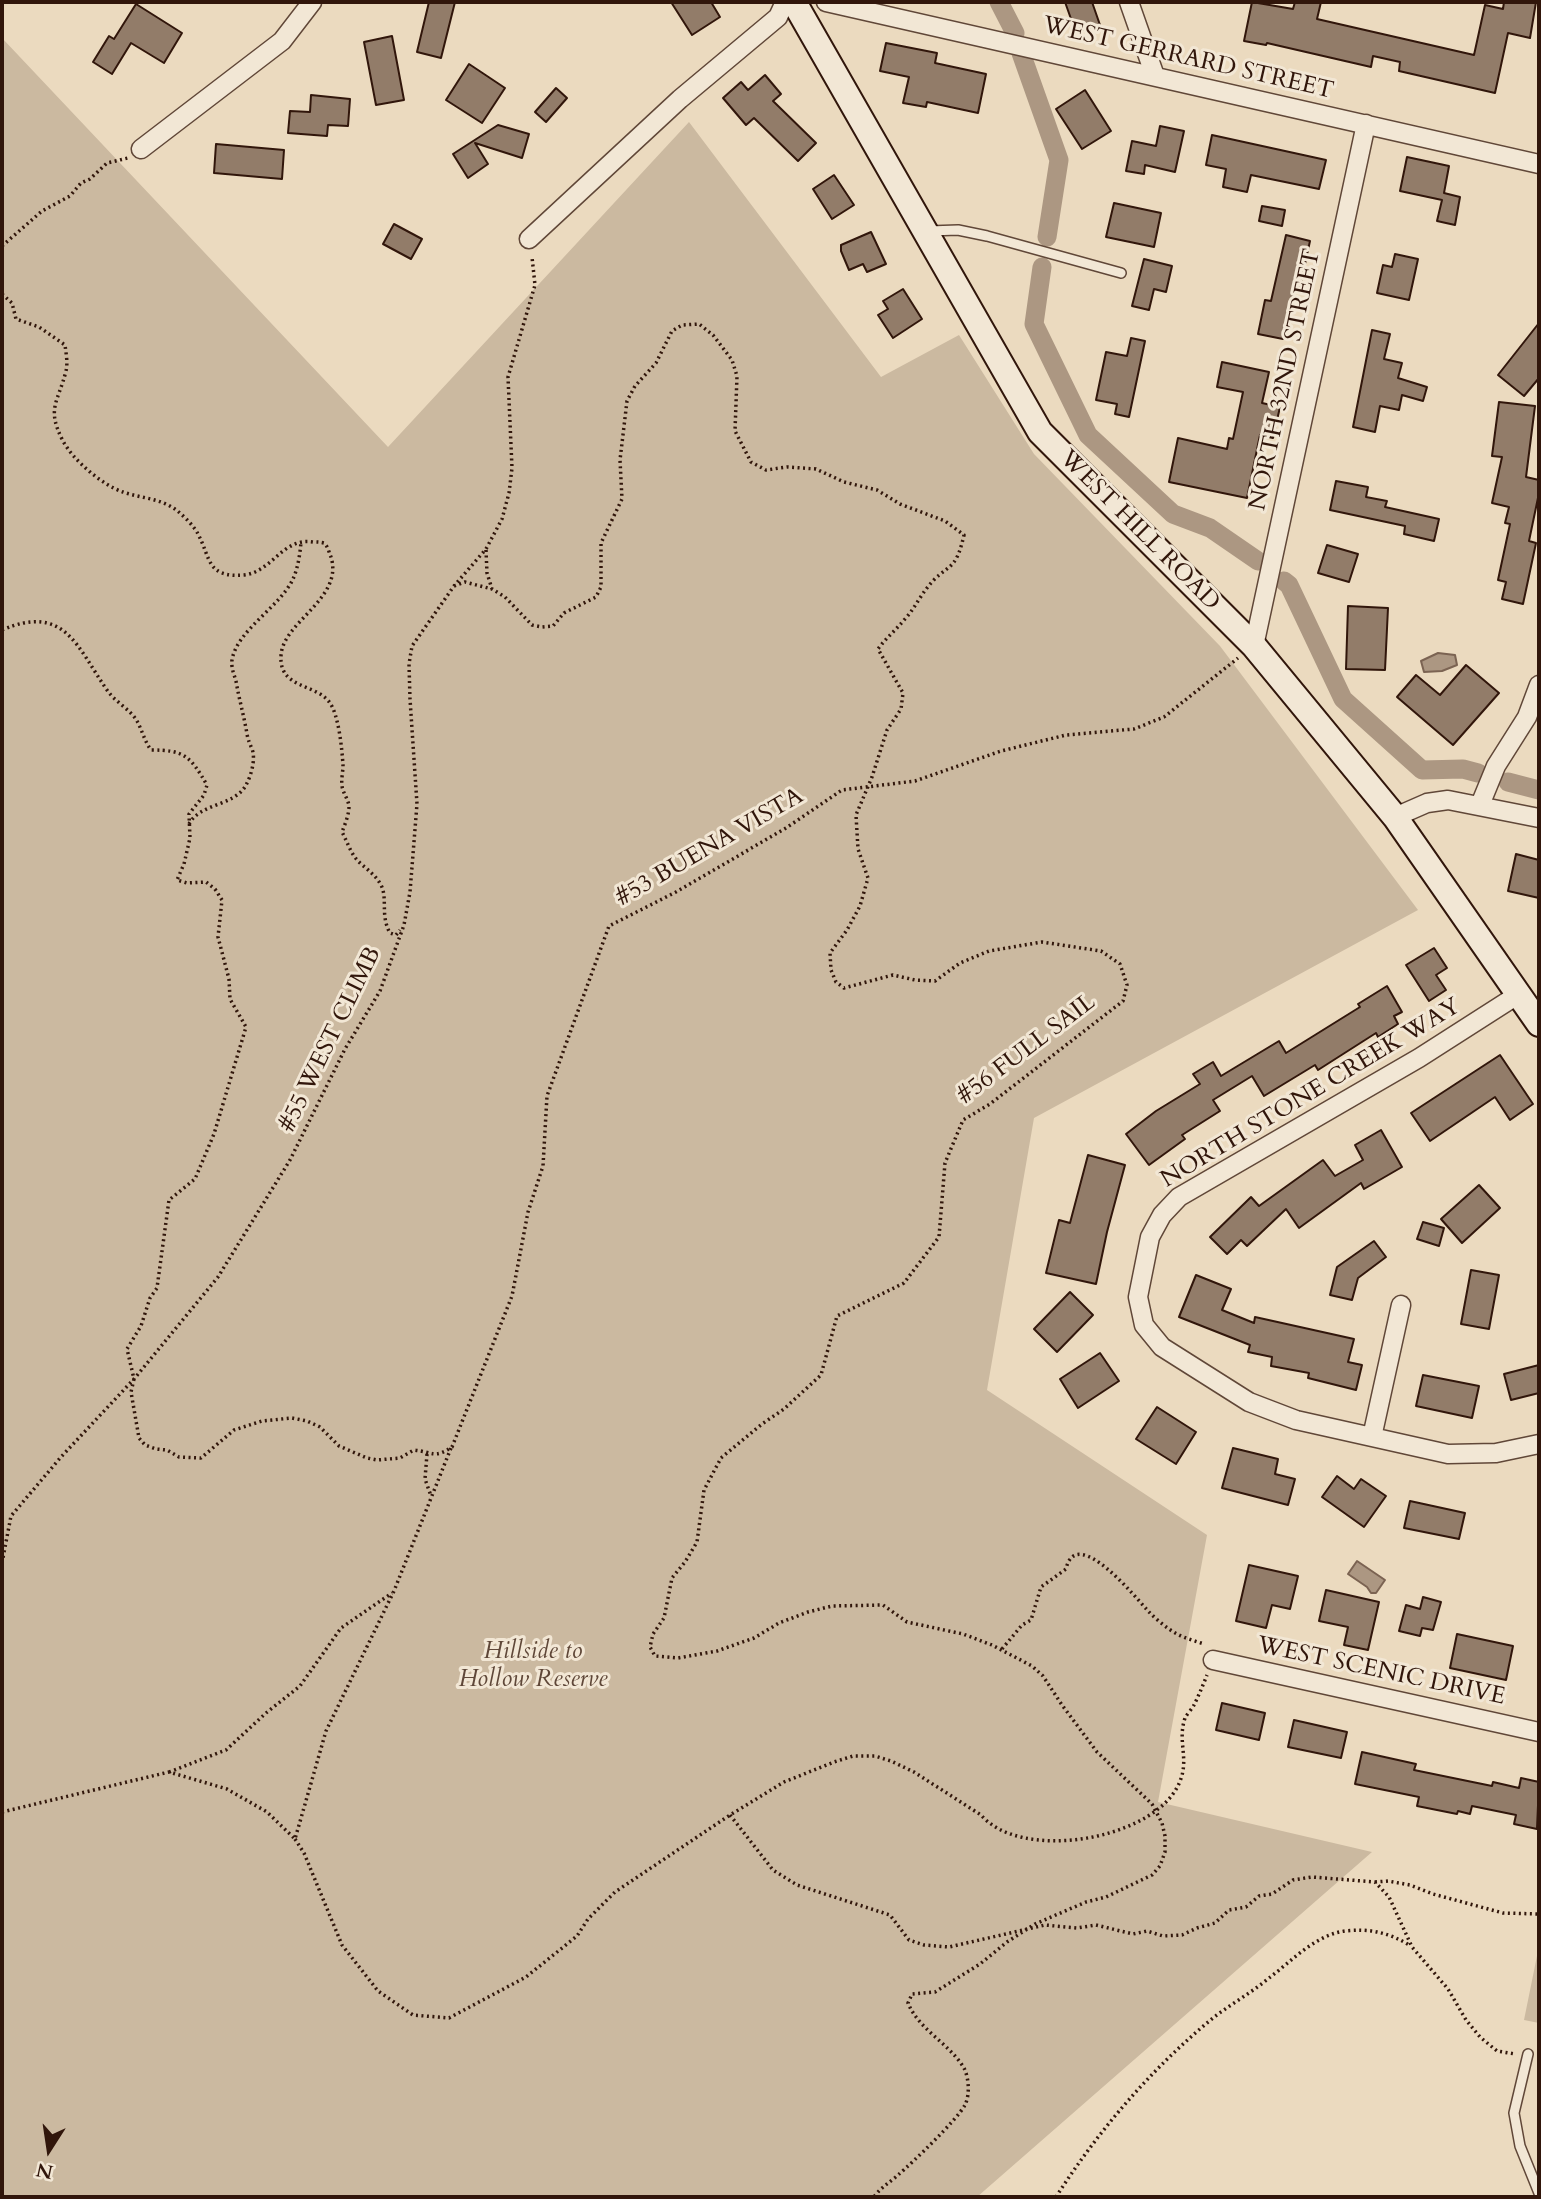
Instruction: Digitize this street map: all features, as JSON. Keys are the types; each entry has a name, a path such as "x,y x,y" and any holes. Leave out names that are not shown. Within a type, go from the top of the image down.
{"street":[{"path":"141,149 282,41 312,2"},
{"path":"530,239 680,99 778,17 785,2"},
{"name":"WEST HILL ROAD","path":"793,2 1040,432 1254,646 1395,817 1539,1024"},
{"name":"WEST GERRARD STREET","path":"826,2 1366,124 1538,158"},
{"path":"1129,2 1155,76"},
{"name":"NORTH 32ND STREET","path":"1254,646 1366,124"},
{"path":"1480,805 1496,766 1527,717 1539,685"},
{"path":"1395,817 1427,803 1448,800 1539,818"},
{"name":"NORTH STONE CREEK WAY","path":"1518,994 1419,1058 1179,1196 1162,1215 1150,1237 1138,1297 1144,1325 1162,1347 1249,1402 1296,1420 1448,1454 1496,1452 1539,1444"},
{"path":"1372,1437 1401,1305"},
{"name":"WEST SCENIC DRIVE","path":"1215,1664 1539,1732"}],"lane":[{"path":"924,232 958,230 978,234 1121,273"},
{"path":"1528,2054 1514,2113 1520,2146 1539,2193 1535,2197"}],"path":[{"path":"2,246 42,211 70,196 81,183 90,179 107,163 127,158 141,149"},
{"name":"#55 WEST CLIMB","path":"2,1563 11,1516 61,1457 134,1380 218,1277 290,1160 345,1049 380,991 404,925 410,892 417,804 409,664 412,646 454,586 486,549 502,519 512,468 508,377 535,285 530,239"},
{"path":"2,294 12,303 16,319 38,327 65,345 67,369 53,411 64,444 87,470 122,492 160,500 180,513 198,534 210,564 226,574 246,575 264,568 279,553 295,543 324,543 328,548 332,579 323,596 282,647 280,660 292,682 325,696 333,707 343,766 342,785 349,805 342,832 357,860 369,869 380,884 384,893 385,924 390,933 396,935 404,925"},
{"name":"#56 FULL SAIL","path":"492,589 505,597 531,625 542,627 553,626 564,613 596,597 601,587 603,572 601,543 622,499 620,460 627,401 635,386 656,363 671,331 682,325 699,324 713,335 732,360 737,376 735,431 751,462 766,470 787,467 816,469 844,482 877,490 900,504 945,521 964,535 960,555 951,568 928,585 905,620 887,636 878,649 902,693 901,709 887,730 869,787 856,815 858,849 868,878 860,906 830,953 831,970 836,982 844,988 893,975 935,981 960,963 989,951 1042,942 1101,951 1120,964 1127,985 1123,1001 990,1104 963,1120 945,1163 939,1237 905,1283 837,1316 821,1375 784,1409 722,1458 705,1490 697,1542 672,1578 664,1618 653,1634 650,1647 655,1656 678,1658 717,1651 754,1638 779,1623 808,1612 832,1606 883,1605 907,1622 963,1634 1032,1666 1043,1676 1097,1752 1130,1781 1155,1810 1162,1823 1166,1836 1165,1852 1160,1866 1152,1875 1029,1928 980,1964 935,1992 912,1994 908,2003 912,2012 933,2036 953,2053 966,2071 969,2088 965,2104 932,2141 874,2197"},
{"path":"188,827 192,819 246,787 254,761 253,750 232,670 233,659 243,639 285,593 294,578 301,542"},
{"path":"486,549 487,573 492,589"},
{"path":"454,586 465,582 492,589"},
{"path":"2,630 20,622 36,620 61,628 85,653 112,698 136,719 151,750 167,751 193,761 207,785 204,795 189,814 190,838 177,880 187,883 206,882 222,900 218,937 229,979 230,999 246,1027 214,1134 195,1179 169,1200 157,1288 150,1298 141,1326 127,1349 134,1380 131,1392 139,1438 145,1445 167,1450 179,1457 201,1458 234,1430 262,1421 292,1418 320,1427 339,1446 377,1460 400,1458 414,1450 427,1454 442,1454 452,1447"},
{"name":"#53 BUENA VISTA","path":"295,1839 326,1731 394,1591 512,1296 528,1212 543,1166 547,1096 609,926 676,892 786,828 842,790 915,782 1001,751 1066,735 1134,729 1164,717 1254,646"},
{"path":"427,1454 425,1479 431,1498"},
{"path":"169,1772 228,1789 267,1812 295,1839 304,1853 342,1945 378,1991 413,2015 449,2018 526,1977 577,1936 588,1919 615,1892 730,1815 784,1782 853,1756 875,1756 914,1772 981,1815 1003,1833 1021,1838 1059,1842 1131,1825 1143,1820 1174,1794 1184,1774 1185,1718 1193,1708 1207,1674 1215,1664 1218,1650 1171,1631 1096,1559 1086,1555 1072,1557 1066,1569 1041,1587 1031,1620 1022,1625 1002,1650"},
{"path":"2,1812 169,1772 226,1751 266,1713 300,1686 341,1629 394,1591"},
{"path":"730,1815 773,1870 797,1885 890,1915 909,1940 924,1945 949,1947 1045,1925 1077,1928 1096,1925 1133,1934 1147,1931 1163,1936 1182,1935 1197,1927 1215,1923 1229,1910 1246,1907 1259,1896 1272,1894 1293,1880 1312,1877 1388,1881 1503,1913 1539,1914"},
{"path":"1375,1882 1389,1897 1412,1947 1448,1989 1466,2020 1490,2048 1505,2054 1528,2054"},
{"path":"1056,2197 1096,2141 1144,2082 1212,2020 1270,1978 1296,1955 1342,1931 1367,1930 1392,1935 1412,1947"}],"green space":[{"name":"Hillside to Hollow Reserve","path":"2,38 388,447 689,122 881,377 959,335 1034,454 1220,646 1418,910 1034,1118 987,1390 1207,1535 1158,1802 1372,1852 977,2197 2,2197"},
{"path":"1539,1946 1539,2023 1524,2020"}],"shaded area":[{"path":"1438,653 1455,655 1457,665 1442,671 1424,672 1421,661"},
{"path":"1357,1561 1385,1580 1376,1593 1371,1593 1348,1574"}],"building":[{"path":"429,2 455,2 441,58 417,52"},
{"path":"671,2 711,2 720,17 692,35"},
{"path":"1065,2 1092,2 1100,25 1076,33"},
{"path":"1252,2 1293,9 1295,2 1321,2 1317,19 1474,55 1485,5 1503,9 1504,2 1536,2 1530,38 1508,33 1495,93 1399,71 1400,62 1373,56 1371,67 1267,43 1244,41"},
{"path":"136,4 182,33 164,63 131,43 112,74 93,62 109,36 114,39"},
{"path":"392,36 404,100 376,105 364,42"},
{"path":"886,43 937,53 935,63 986,74 978,113 927,102 926,107 903,103 909,77 880,71"},
{"path":"469,64 505,88 482,123 446,100"},
{"path":"765,75 781,94 773,101 816,143 798,161 754,118 746,125 723,98 741,82 748,90"},
{"path":"556,88 567,98 546,122 535,112"},
{"path":"1085,90 1111,131 1082,149 1056,109"},
{"path":"311,95 350,99 348,126 328,125 327,136 288,133 290,111 310,112"},
{"path":"498,125 529,134 522,158 475,143 488,164 468,178 453,154"},
{"path":"1160,126 1184,131 1175,172 1145,165 1144,174 1126,171 1132,141 1156,146"},
{"path":"1212,135 1326,160 1319,189 1251,175 1247,192 1223,187 1226,169 1206,165"},
{"path":"216,144 284,150 282,179 214,173"},
{"path":"1407,157 1449,166 1444,193 1460,197 1455,225 1437,221 1442,200 1400,191"},
{"path":"834,175 854,205 832,219 813,189"},
{"path":"1114,203 1161,213 1154,247 1106,237"},
{"path":"1262,206 1285,210 1282,226 1259,221"},
{"path":"394,224 422,239 411,259 383,244"},
{"path":"871,232 886,264 867,272 863,264 849,270 841,245"},
{"path":"1286,235 1310,241 1300,287 1295,286 1283,339 1258,334 1265,300 1271,301"},
{"path":"1395,254 1418,259 1409,300 1377,293 1383,265 1392,267"},
{"path":"1144,259 1172,266 1166,292 1154,289 1149,310 1132,306"},
{"path":"903,289 922,319 893,338 878,315 888,309 883,301"},
{"path":"1539,323 1539,378 1524,396 1498,375"},
{"path":"1372,330 1390,334 1384,359 1402,363 1398,378 1427,387 1423,401 1402,395 1399,410 1380,406 1375,432 1353,427"},
{"path":"1131,338 1145,341 1129,417 1115,414 1117,404 1096,400 1106,352 1127,356"},
{"path":"1222,362 1269,372 1262,403 1280,407 1273,438 1260,435 1247,498 1169,482 1178,438 1227,449 1229,438 1233,439 1243,392 1217,387"},
{"path":"1499,402 1535,406 1526,477 1539,480 1539,493 1529,541 1536,543 1523,604 1502,599 1506,582 1498,580 1510,524 1505,523 1509,507 1492,503 1502,457 1492,456"},
{"path":"1336,481 1368,487 1366,497 1387,501 1385,507 1439,519 1434,541 1404,534 1405,526 1330,510"},
{"path":"1327,545 1358,554 1349,582 1318,573"},
{"path":"1348,606 1388,608 1385,670 1346,669"},
{"path":"1466,665 1499,693 1453,745 1397,697 1416,675 1440,695"},
{"path":"1516,854 1539,860 1539,898 1508,891"},
{"path":"1434,948 1447,968 1436,975 1446,990 1429,1001 1406,965"},
{"path":"1387,986 1402,1012 1394,1016 1398,1024 1378,1037 1376,1033 1318,1070 1315,1065 1264,1096 1252,1076 1213,1100 1220,1111 1182,1135 1185,1139 1149,1165 1126,1134 1156,1111 1200,1084 1193,1074 1213,1062 1221,1076 1279,1041 1286,1053 1360,1007 1358,1004"},
{"path":"1500,1055 1533,1104 1510,1120 1495,1097 1430,1141 1411,1113"},
{"path":"1381,1130 1402,1167 1364,1189 1361,1183 1299,1228 1286,1209 1247,1246 1241,1240 1227,1254 1210,1237 1251,1197 1259,1206 1323,1160 1335,1176 1363,1160 1355,1145"},
{"path":"1088,1155 1125,1165 1096,1284 1046,1273 1059,1220 1070,1223"},
{"path":"1479,1185 1500,1208 1462,1243 1441,1219"},
{"path":"1423,1222 1444,1228 1439,1246 1417,1239"},
{"path":"1374,1241 1386,1257 1358,1278 1352,1300 1330,1295 1337,1267"},
{"path":"1471,1270 1499,1275 1489,1329 1461,1324"},
{"path":"1196,1275 1231,1289 1222,1310 1254,1323 1255,1317 1354,1339 1348,1362 1362,1365 1356,1390 1308,1378 1309,1373 1271,1366 1272,1357 1248,1352 1250,1345 1179,1317"},
{"path":"1070,1292 1093,1315 1057,1352 1034,1329"},
{"path":"1100,1353 1119,1381 1078,1408 1060,1379"},
{"path":"1539,1365 1539,1393 1511,1400 1504,1374"},
{"path":"1423,1375 1479,1386 1472,1418 1416,1406"},
{"path":"1157,1407 1196,1432 1176,1464 1136,1439"},
{"path":"1233,1448 1278,1459 1275,1474 1295,1479 1288,1505 1222,1488"},
{"path":"1337,1476 1354,1489 1361,1479 1386,1496 1364,1527 1322,1497"},
{"path":"1410,1501 1465,1513 1459,1539 1404,1528"},
{"path":"1249,1565 1298,1576 1290,1609 1272,1605 1266,1628 1236,1621"},
{"path":"1326,1590 1379,1602 1368,1650 1344,1645 1348,1627 1319,1621"},
{"path":"1423,1597 1441,1602 1433,1630 1422,1628 1420,1636 1399,1631 1406,1605 1420,1609"},
{"path":"1457,1634 1513,1646 1506,1680 1450,1668"},
{"path":"1222,1703 1265,1713 1259,1740 1216,1730"},
{"path":"1294,1720 1347,1732 1341,1758 1288,1747"},
{"path":"1362,1752 1416,1764 1414,1770 1492,1786 1493,1782 1519,1788 1521,1778 1539,1782 1537,1829 1514,1824 1516,1815 1472,1806 1470,1814 1458,1811 1457,1814 1417,1806 1419,1797 1355,1784"}],"waterway":[{"path":"999,2 1015,33"},
{"path":"1021,53 1059,160 1047,237"},
{"path":"1042,267 1034,324 1088,435 1173,514 1210,528 1258,561"},
{"path":"1284,581 1289,585 1343,699 1422,770 1463,769 1478,773"},
{"path":"1508,782 1539,790"}]}
